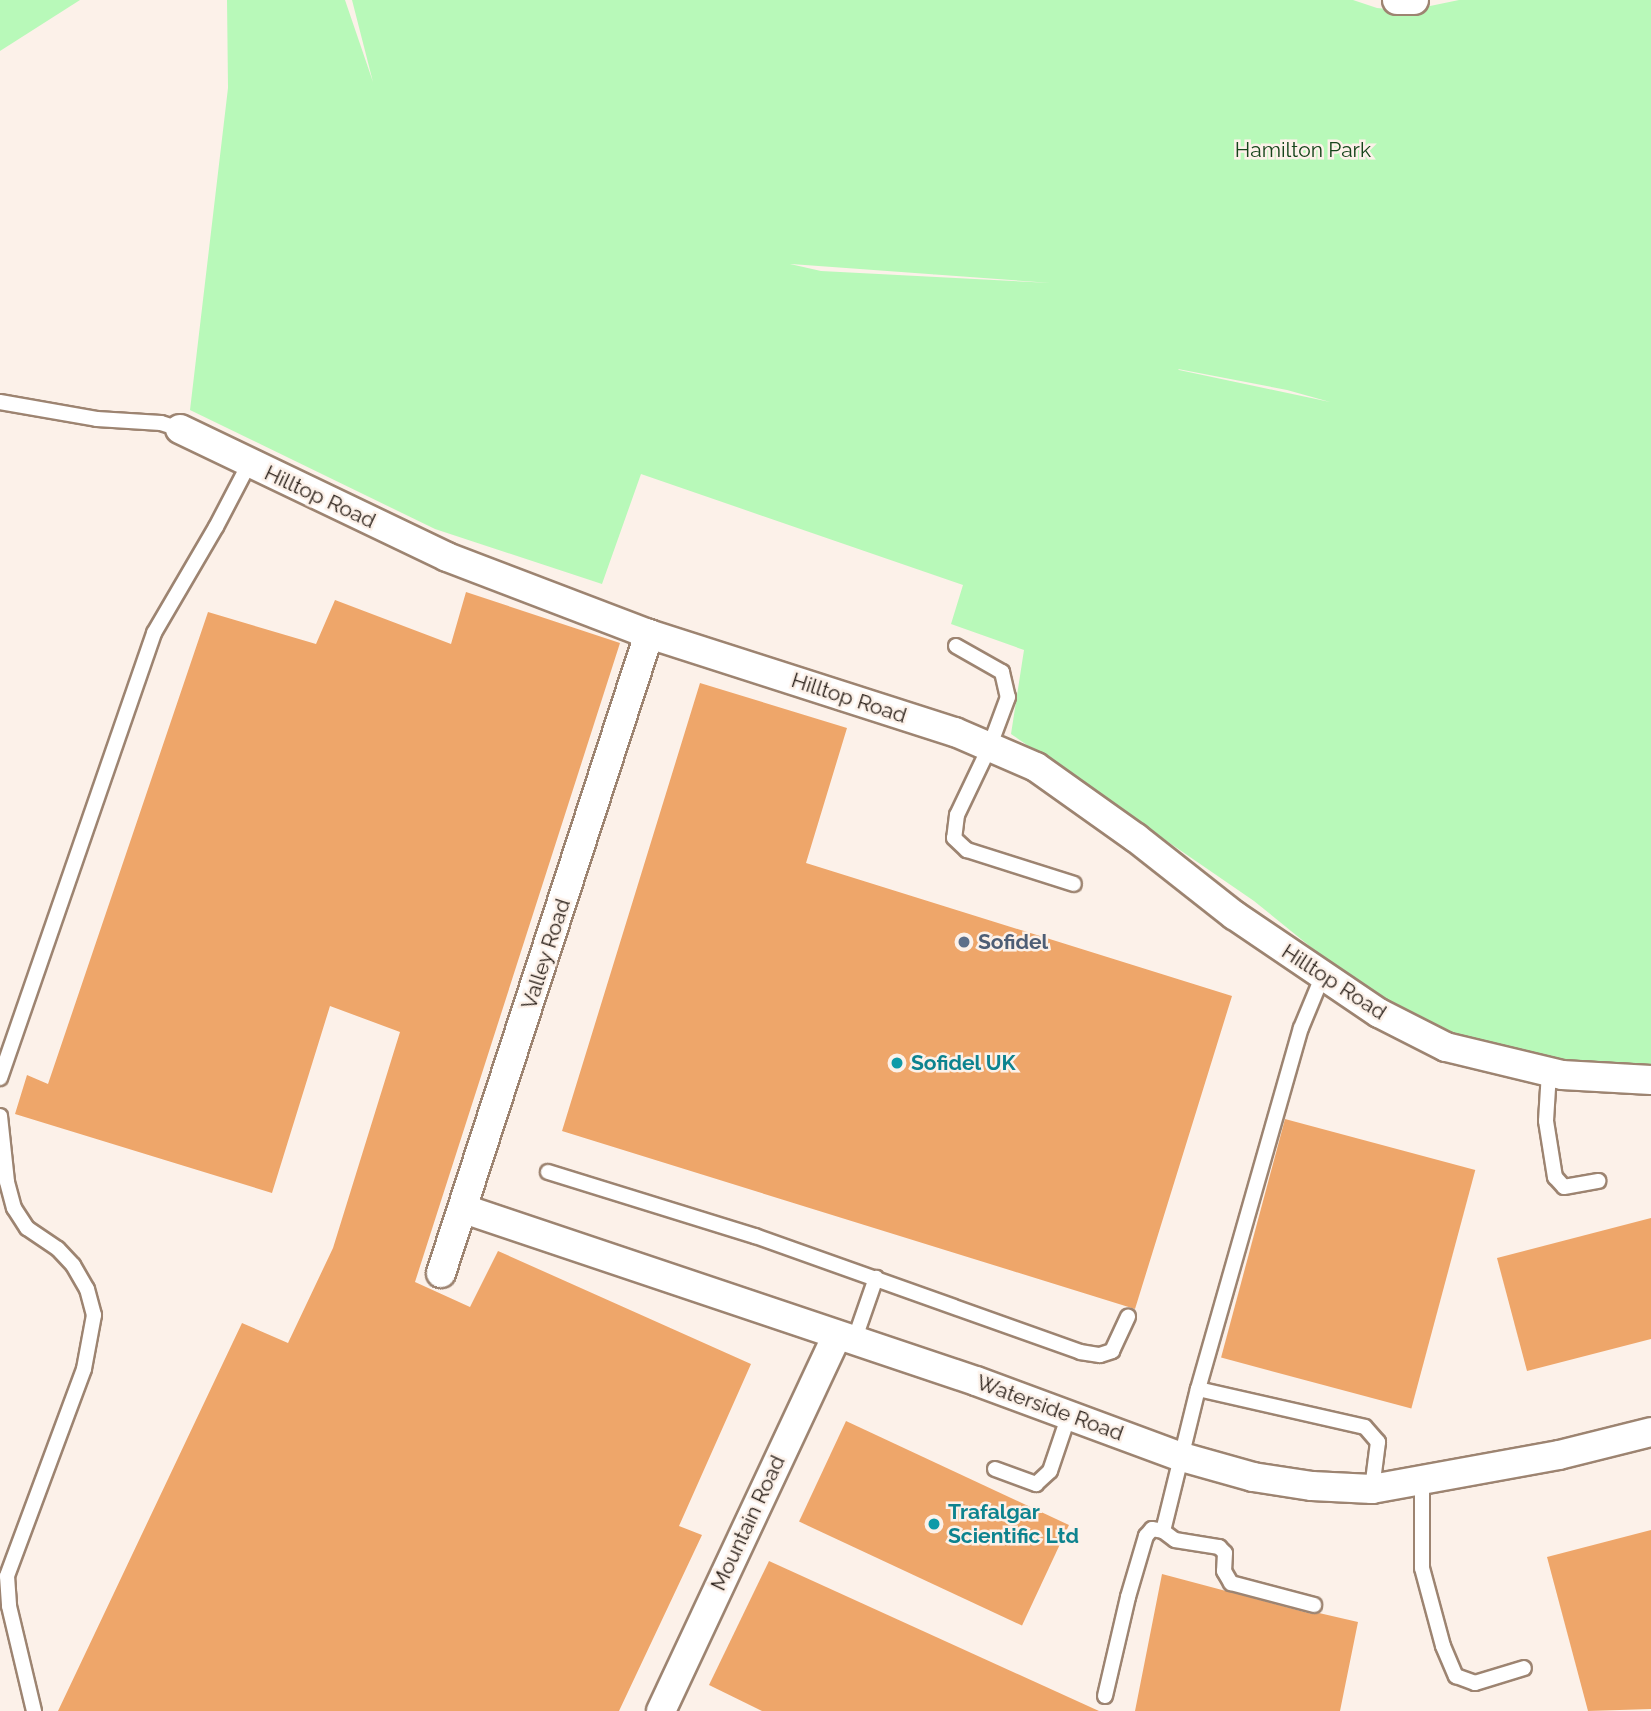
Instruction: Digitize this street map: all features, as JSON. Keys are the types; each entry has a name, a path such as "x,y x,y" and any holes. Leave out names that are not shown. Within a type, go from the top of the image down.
{"street":[{"path":"1396,0 1414,0"},
{"name":"Hilltop Road","path":"180,429 248,464 447,557 649,634 955,732 1036,767 1136,838 1234,915 1379,1013 1446,1047 1549,1072 1651,1080"},
{"name":"Valley Road","path":"441,1273 649,634"},
{"name":"Waterside Road","path":"464,1209 1069,1415 1182,1457 1253,1477 1312,1486 1372,1489 1559,1455 1651,1432"},
{"name":"Mountain Road","path":"661,1711 845,1338"}],"lane":[{"name":"Hilltop Road","path":"0,402 97,419 161,423 180,429"},
{"path":"0,1078 154,634 216,527 248,464"},
{"path":"956,646 1002,672 1008,697 989,748 957,815 954,838 967,850 1074,884"},
{"path":"1163,1531 1198,1389 1301,1028 1323,975"},
{"path":"1549,1072 1546,1121 1555,1177 1563,1187 1598,1181"},
{"path":"0,1116 7,1182 14,1208 27,1228 58,1249 73,1265 87,1289 94,1315 84,1368 7,1576 9,1606 34,1711"},
{"path":"548,1172 876,1278 1080,1352 1100,1355 1112,1351 1128,1317"},
{"path":"845,1338 876,1278"},
{"path":"1198,1389 1365,1427 1378,1442 1372,1489"},
{"path":"995,1469 1036,1483 1050,1471 1069,1415"},
{"path":"1422,1482 1422,1568 1443,1646 1456,1676 1475,1683 1524,1668"},
{"path":"1105,1696 1146,1536 1152,1529 1163,1531 1175,1540 1219,1547 1225,1553 1224,1571 1231,1583 1314,1605"}],"green space":[{"path":"0,0 80,0 0,51"},
{"name":"Hamilton Park","path":"227,0 345,0 373,82 352,0 1353,0 1377,8 1406,11 1459,0 1651,0 1651,1076 1613,1079 1412,1029 1254,901 1011,734 1024,650 951,624 963,585 641,474 602,584 435,529 190,410 228,88","holes":["791,264 1051,283 821,271","1179,370 1287,390 1330,402"]}],"building":[{"path":"466,592 620,643 415,1282 470,1307 498,1251 751,1364 679,1526 702,1535 619,1711 58,1711 242,1323 288,1343 333,1248 400,1032 330,1006 272,1193 15,1114 27,1075 48,1084 208,612 316,644 335,600 451,644"},
{"name":"Sofidel UK","path":"700,683 847,728 806,863 1232,996 1135,1309 562,1131"},
{"path":"1285,1119 1475,1170 1411,1409 1221,1358"},
{"path":"1651,1218 1651,1339 1527,1371 1497,1258"},
{"name":"Trafalgar Scientific Ltd","path":"846,1421 1069,1525 1022,1626 799,1522"},
{"path":"1651,1530 1651,1709 1588,1711 1547,1557"},
{"path":"769,1561 1099,1711 762,1711 709,1685"},
{"path":"1162,1574 1312,1614 1319,1613 1358,1622 1340,1711 1135,1711"}],"place":[{"name":"Sofidel","path":"964,942"},
{"name":"Sofidel UK","path":"897,1063"},
{"name":"Trafalgar Scientific Ltd","path":"934,1524"}]}
